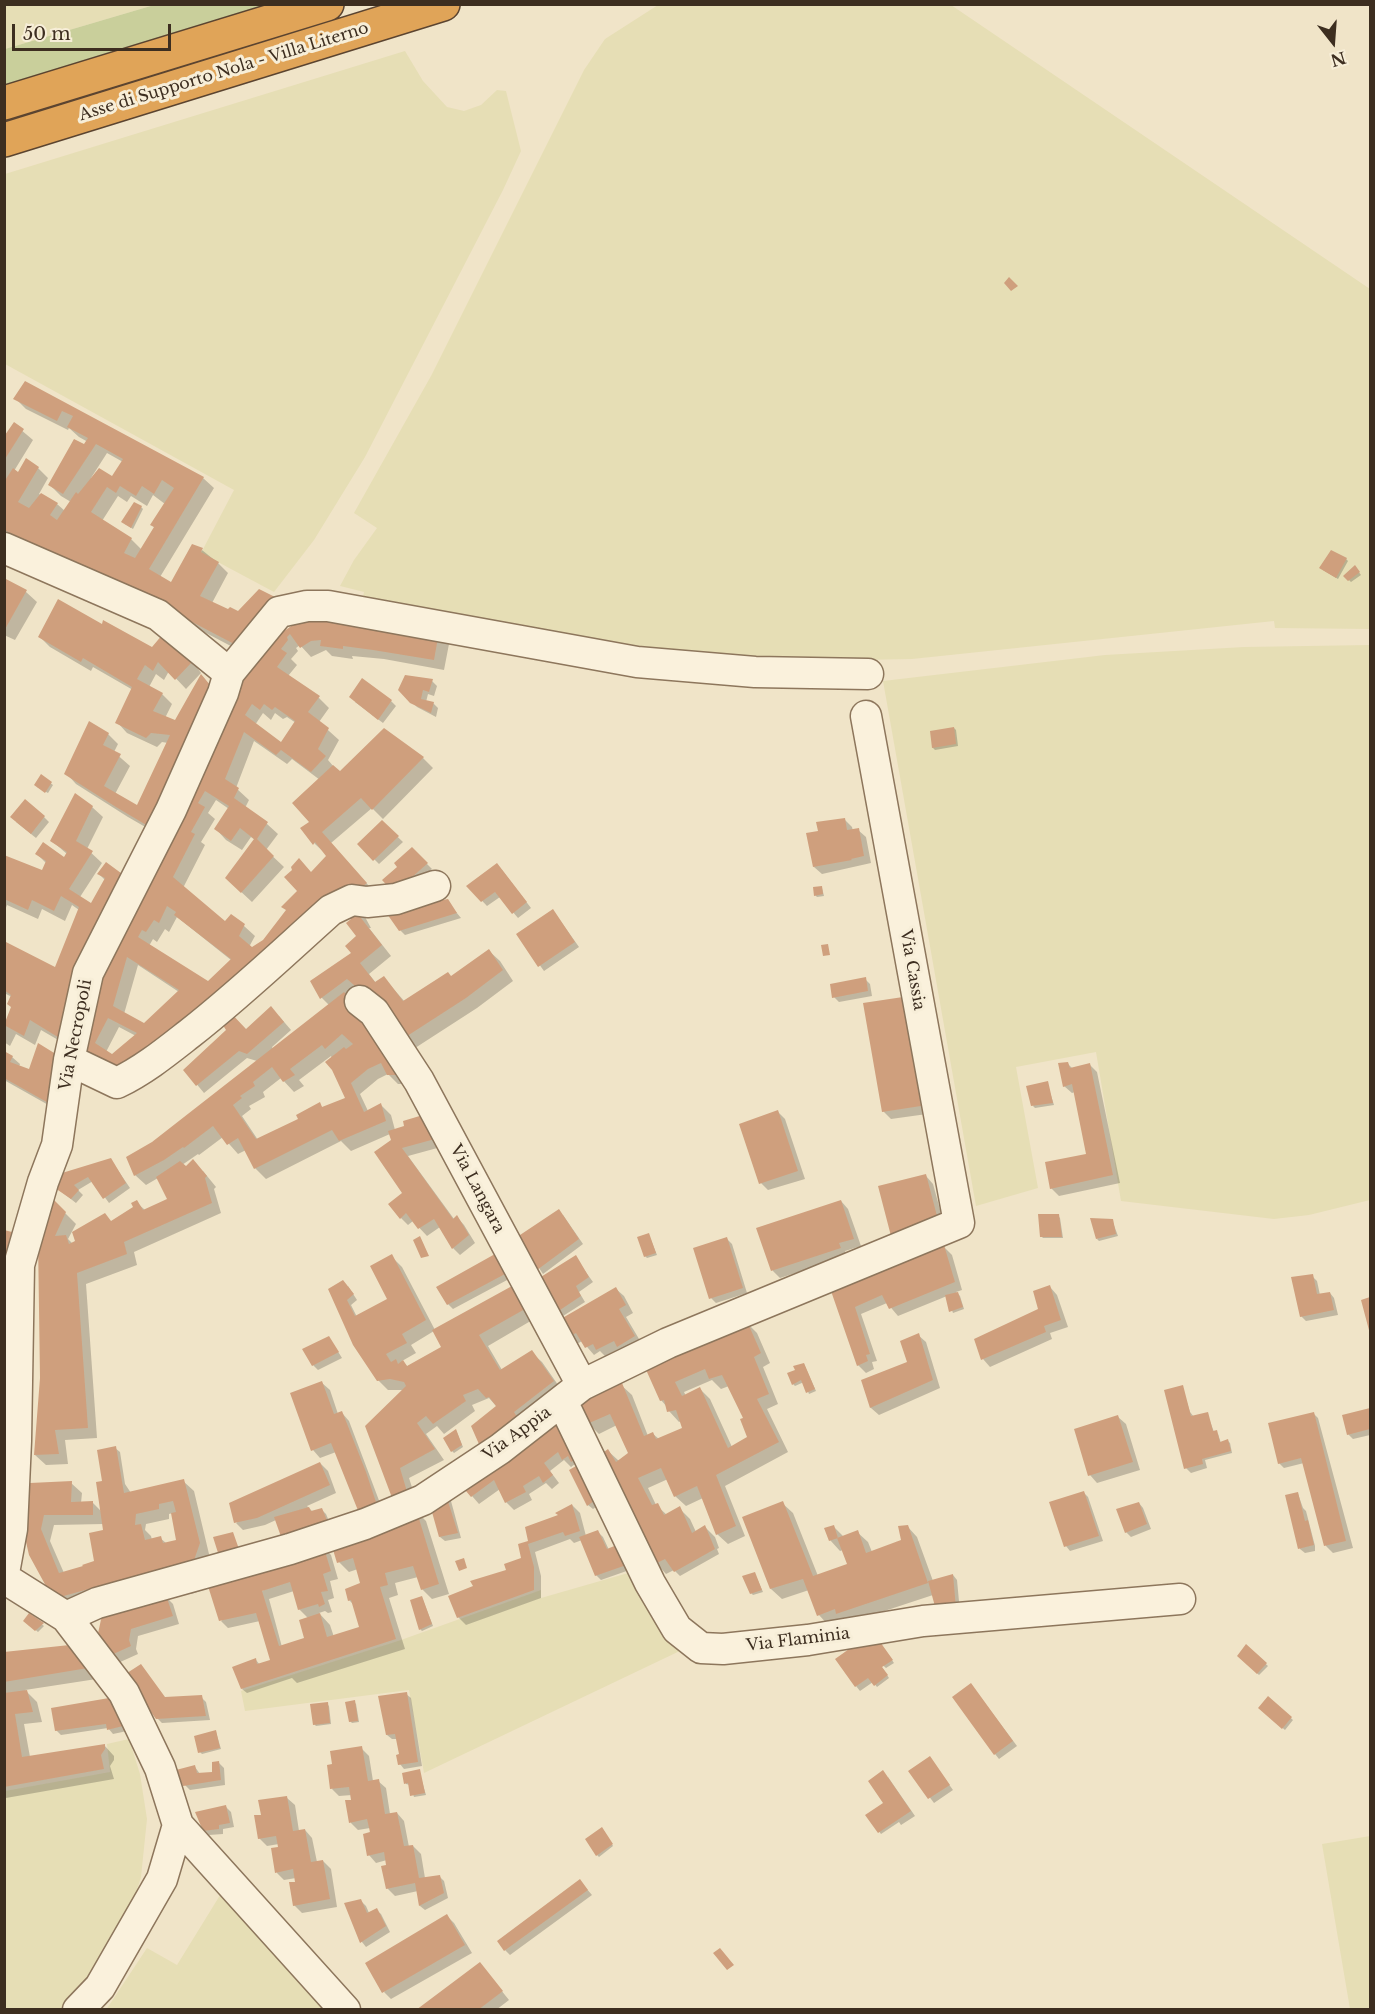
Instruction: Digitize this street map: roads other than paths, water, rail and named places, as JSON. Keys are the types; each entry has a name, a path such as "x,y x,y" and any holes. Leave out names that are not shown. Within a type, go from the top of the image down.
{"highway":[{"name":"Asse di Supporto Nola - Villa Literno","path":"4,103 327,4"},
{"name":"Asse di Supporto Nola - Villa Literno","path":"4,140 444,4"}],"street":[{"path":"4,548 158,615 229,673 279,612 307,606 328,606 637,662 755,672 868,674"},
{"name":"Via Necropoli","path":"4,1573 12,1529 16,1441 18,1265 43,1182 57,1145 69,1060 88,974 171,810 223,693 229,673"},
{"name":"Via Cassia","path":"866,716 959,1223"},
{"path":"69,1060 117,1083 130,1077 145,1069 218,1011 331,910 352,900 367,902 396,899 435,886"},
{"name":"Via Langara","path":"360,1001 374,1012 419,1081 572,1393"},
{"name":"Via Appia","path":"66,1617 97,1603 290,1549 366,1524 423,1500 500,1449 572,1393 668,1343 959,1223"},
{"name":"Via Flaminia","path":"572,1393 650,1583 677,1629 701,1648 723,1649 808,1640 923,1621 1180,1599"},
{"path":"4,1578 66,1617 124,1693 160,1768 178,1825 345,2010"},
{"path":"78,2010 100,1987 162,1879 178,1825"}]}
